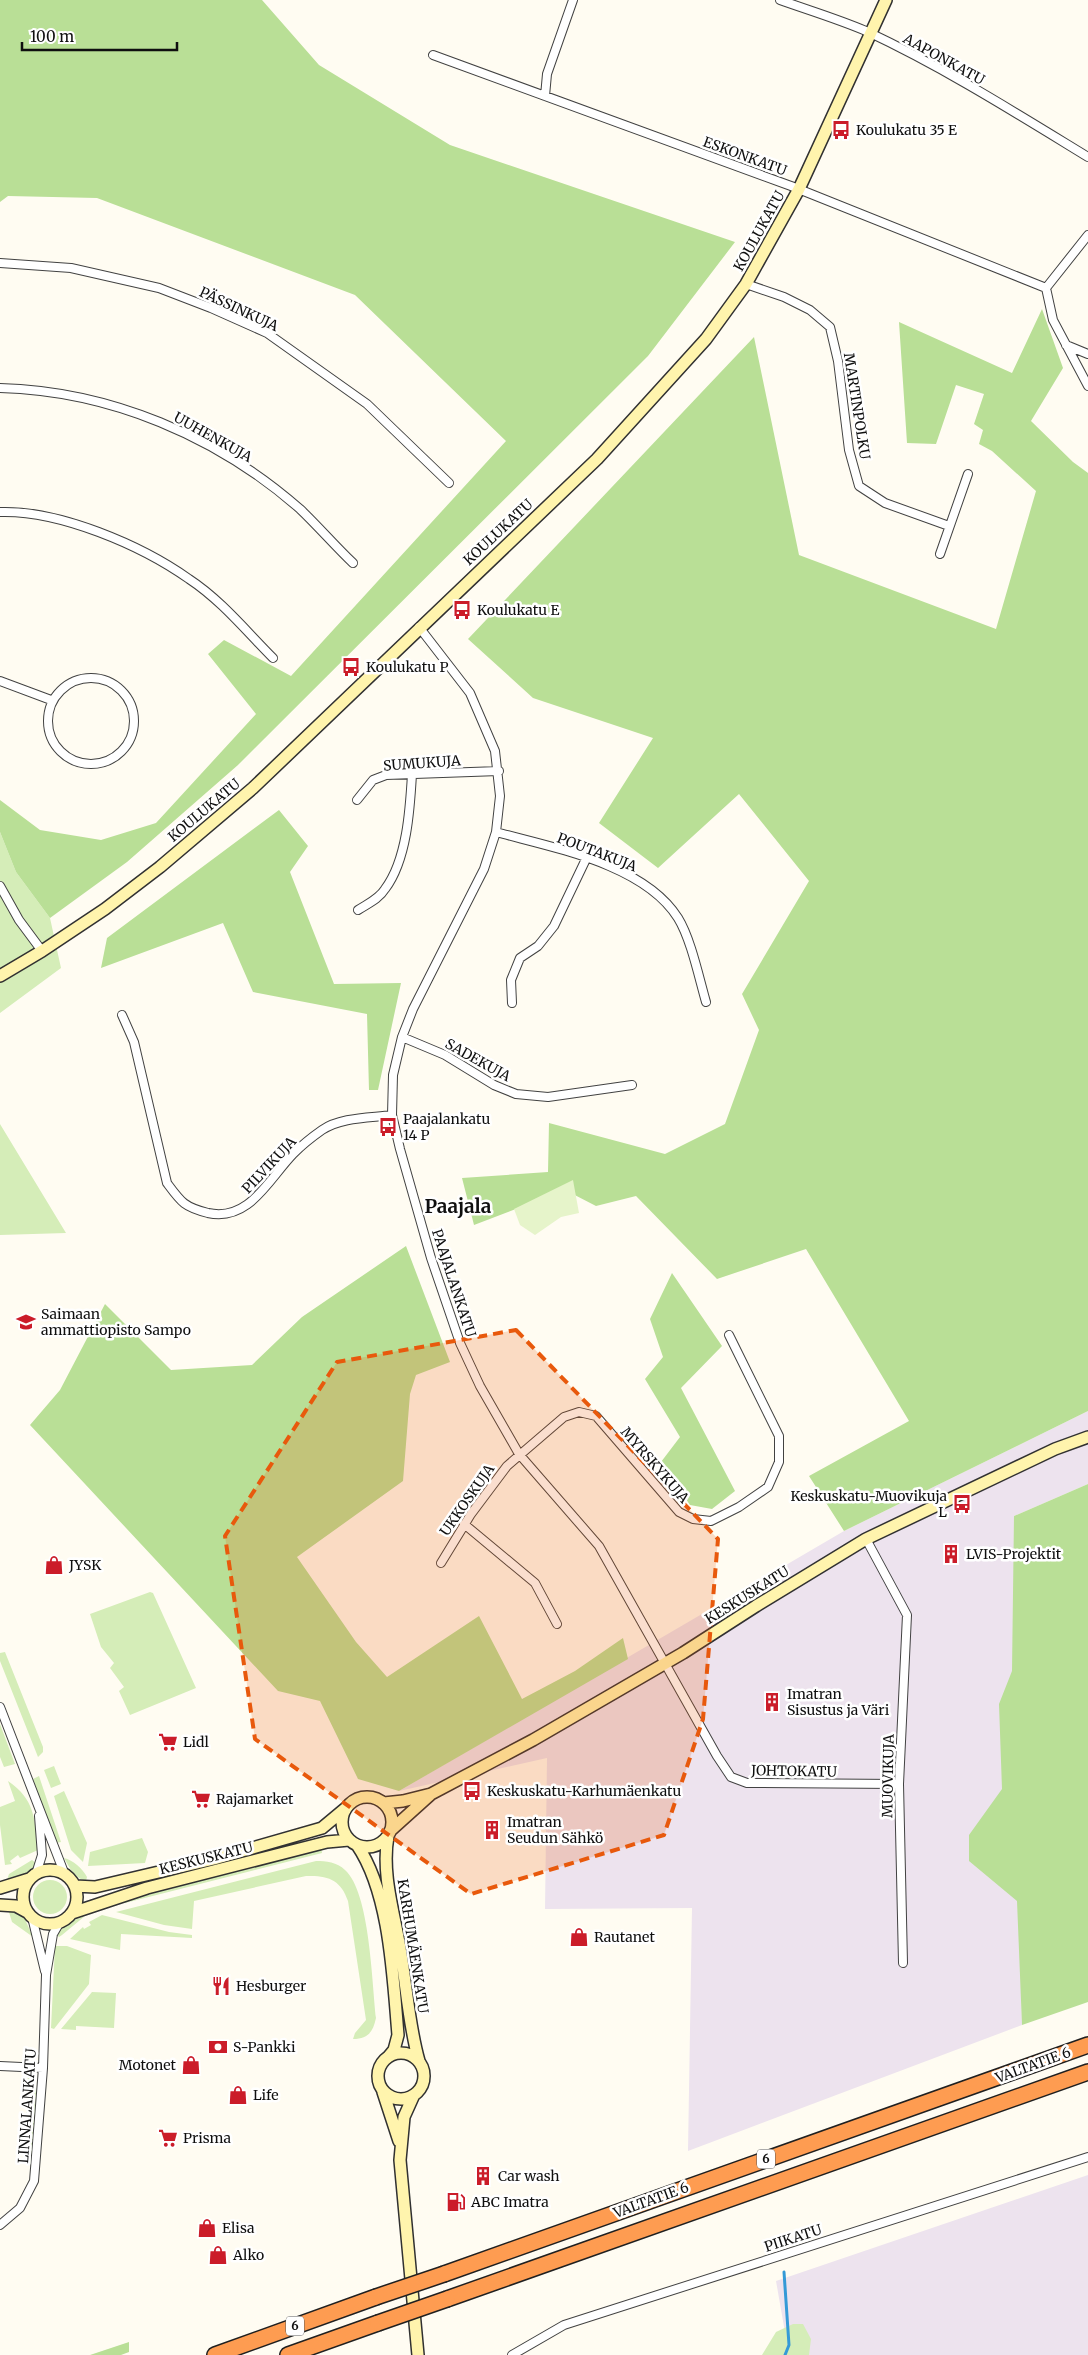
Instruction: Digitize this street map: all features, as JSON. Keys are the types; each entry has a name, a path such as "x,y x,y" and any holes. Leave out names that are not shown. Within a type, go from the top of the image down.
{"highway":[{"name":"VALTATIE 6","path":"215,2355 1088,2045"},
{"name":"VALTATIE 6","path":"288,2355 1088,2072"}],"street":[{"path":"545,96 547,74 573,0"},
{"name":"AAPONKATU","path":"780,0 871,34 1004,106 1088,156"},
{"name":"KOULUKATU","path":"0,976 42,951 105,909 160,868 253,788 419,627 597,459 706,338 746,284 799,190 886,0"},
{"name":"ESKONKATU","path":"433,56 799,190 1046,288"},
{"path":"1088,235 1046,288 1053,320 1088,386"},
{"name":"PÄSSINKUJA","path":"0,263 71,268 160,288 211,308 266,333 367,404 449,483"},
{"name":"MARTINPOLKU","path":"746,284 784,297 810,310 830,327 838,360 848,450 860,486 885,503 949,526"},
{"path":"1066,345 1088,354"},
{"name":"UUHENKUJA","path":"0,388 70,395 96,401 179,429 240,463 300,509 353,564"},
{"path":"940,554 968,474"},
{"path":"0,512 28,514 78,526 114,538 163,563 190,579 216,600 272,658"},
{"name":"PAAJALANKATU","path":"419,627 470,693 495,751 500,796 496,832 484,869 413,1008 402,1037 393,1074 392,1116 431,1258 460,1343 480,1386 519,1454 599,1546 666,1663"},
{"path":"91,677 107,680 120,688 129,700 134,713 134,728 129,742 120,753 107,761 93,764 78,762 65,756 55,745 48,732 47,717 51,700 60,689 74,680 91,677"},
{"path":"0,681 51,700"},
{"name":"SUMUKUJA","path":"357,800 372,780 386,775 498,772"},
{"path":"358,910 372,902 385,890 400,856 410,814 412,774"},
{"name":"POUTAKUJA","path":"496,832 586,859 631,875 666,902 679,920 706,1002"},
{"path":"512,1003 511,980 520,958 538,946 554,926 586,859"},
{"path":"0,886 19,920 42,951"},
{"name":"PILVIKUJA","path":"122,1015 134,1042 167,1183 179,1199 190,1209 219,1215 233,1213 248,1205 293,1154 323,1129 343,1122 392,1116"},
{"name":"SADEKUJA","path":"402,1037 445,1055 494,1085 516,1094 548,1097 632,1085"},
{"name":"MYRSKYKUJA","path":"519,1454 564,1417 578,1412 596,1416 679,1512 693,1519 711,1521 739,1508 768,1487 779,1462 780,1436 729,1335"},
{"name":"KESKUSKATU","path":"384,1803 403,1801 431,1794 533,1740 666,1663 866,1539 1055,1448 1088,1437"},
{"name":"UKKOSKUJA","path":"441,1563 486,1491 519,1454"},
{"path":"464,1524 535,1583 557,1624"},
{"name":"MUOVIKUJA","path":"866,1539 907,1615 899,1784 903,1963"},
{"name":"JOHTOKATU","path":"666,1663 717,1756 731,1777 747,1783 899,1784"},
{"path":"0,1707 65,1875 75,1886 76,1903 72,1913 60,1922 44,1923 16,1906 0,1905"},
{"name":"KESKUSKATU","path":"389,1833 431,1794"},
{"path":"368,1797 384,1803 392,1816 389,1833 374,1846 353,1843 342,1825 346,1808 359,1798 368,1797"},
{"name":"KESKUSKATU","path":"75,1886 95,1887 214,1859 322,1828 346,1808"},
{"path":"29,1914 23,1893 42,1855 38,1809"},
{"name":"KARHUMÄENKATU","path":"389,1833 385,1862 402,1959 412,2035 419,2061"},
{"name":"KESKUSKATU","path":"72,1913 147,1888 328,1842 353,1843"},
{"name":"KARHUMÄENKATU","path":"353,1843 370,1865 375,1879 387,1938 398,2035 396,2045 389,2056"},
{"path":"0,1888 52,1870 65,1875"},
{"name":"LINNALANKATU","path":"29,1914 46,1975"},
{"name":"LINNALANKATU","path":"0,2225 20,2208 34,2181 43,2068 46,1975 53,1934 60,1922"},
{"path":"400,2145 404,2117 413,2097 420,2091 425,2077 424,2069 419,2061 405,2053 389,2056 380,2066 378,2075 400,2145 418,2355"},
{"path":"0,2066 43,2068"},
{"path":"383,2091 400,2100 413,2097"},
{"name":"PIIKATU","path":"512,2355 564,2325 1088,2157"}],"highlighted area":[{"path":"516,1330 718,1539 703,1719 664,1835 471,1894 255,1739 225,1536 337,1362"}],"shaded area":[{"path":"1088,1411 1088,1484 1014,1516 1022,2025 688,2151 692,1908 545,1909 547,1758 399,1791 844,1531"},
{"path":"1088,2175 1088,2355 789,2355 776,2281"}],"green space":[{"path":"0,0 262,0 319,65 450,145 735,242 648,356 238,765 127,862 50,918 16,872 0,832 0,800 40,830 101,840 156,823 256,714 208,654 224,640 291,676 506,441 355,295 97,198 8,196 0,202"},
{"path":"1042,309 1063,368 1031,421 1073,462 1088,473 1088,1411 844,1531 809,1476 909,1421 806,1249 717,1279 636,1196 596,1206 565,1190 474,1225 462,1178 548,1172 549,1123 665,1154 725,1124 759,1030 742,994 809,881 739,794 658,868 599,823 653,738 533,698 468,639 754,337 799,555 996,629 1036,491 992,451 979,444 983,430 974,424 984,394 956,385 936,444 907,443 899,322 1012,373"},
{"path":"279,810 308,846 290,872 334,984 401,983 378,1090 369,1090 367,1014 253,992 223,923 101,968 107,938"},
{"path":"0,832 16,872 50,918 61,968 0,1013"},
{"path":"0,1124 66,1233 0,1235"},
{"path":"573,1180 579,1213 561,1217 535,1235 520,1225 514,1209"},
{"path":"406,1246 450,1362 416,1375 410,1394 403,1481 297,1557 356,1642 387,1677 479,1616 522,1699 575,1671 623,1638 628,1659 399,1791 358,1779 320,1701 278,1691 30,1425 60,1390 105,1304 171,1370 252,1365 302,1317"},
{"path":"672,1273 722,1346 681,1388 735,1491 712,1509 690,1505 661,1462 680,1437 645,1379 663,1357 650,1319"},
{"path":"1088,1484 1088,2002 1022,2025 1017,1901 969,1861 969,1835 1002,1789 999,1704 1012,1671 1014,1516"},
{"path":"150,1592 153,1593 196,1688 130,1715 119,1691 124,1687 110,1668 114,1663 101,1647 90,1614"},
{"path":"5,1652 43,1747 43,1752 38,1757 0,1661 0,1653"},
{"path":"0,1724 15,1764 4,1767 0,1757"},
{"path":"54,1766 61,1784 51,1788 44,1770"},
{"path":"39,1776 61,1842 56,1843 33,1779"},
{"path":"8,1781 24,1795 29,1803 36,1829 38,1850 20,1858 18,1855 10,1861 12,1864 5,1865 0,1825 0,1807 15,1801"},
{"path":"64,1791 87,1843 83,1862 71,1850 54,1796"},
{"path":"142,1838 148,1852 145,1863 88,1866 90,1852"},
{"path":"321,1847 322,1853 125,1903 124,1899"},
{"path":"64,1858 80,1868 87,1877 86,1881 75,1875"},
{"path":"32,1860 36,1863 32,1870 9,1882 7,1880 9,1874"},
{"path":"316,1861 331,1862 342,1867 353,1881 360,1898 365,1918 371,1962 376,2018 369,2034 362,2038 353,2039 355,2033 366,2020 348,1901 342,1888 333,1880 306,1876 194,1901 192,1929 164,1925 116,1912"},
{"path":"50,1880 62,1885 67,1897 62,1909 50,1914 38,1909 33,1897 38,1885"},
{"path":"8,1909 23,1915 33,1937 12,1922"},
{"path":"102,1915 169,1932 192,1935 192,1938 121,1934 120,1950 70,1939 83,1927 84,1929 91,1925 89,1922"},
{"path":"85,1916 59,1937 56,1934 68,1922"},
{"path":"55,1946 67,1946 91,1955 89,1984 54,2029 51,2028"},
{"path":"92,1992 116,1993 114,2028 76,2026 76,2030 61,2029"},
{"path":"28,2074 32,2078 36,2089 32,2164 24,2163"},
{"path":"793,2324 803,2324 811,2339 809,2355 762,2355 776,2332"},
{"path":"129,2342 129,2352 121,2355 90,2355"}],"waterway":[{"path":"784,2272 789,2345 785,2355"}],"place":[{"name":"Koulukatu 35 E","path":"841,130"},
{"name":"Koulukatu E","path":"462,610"},
{"name":"Koulukatu P","path":"351,667"},
{"name":"Paajalankatu 14 P","path":"388,1127"},
{"name":"Saimaan ammattiopisto Sampo","path":"26,1322"},
{"name":"Keskuskatu-Muovikuja L","path":"962,1504"},
{"name":"LVIS-Projektit","path":"951,1554"},
{"name":"JYSK","path":"54,1565"},
{"name":"Imatran Sisustus ja Väri","path":"772,1702"},
{"name":"Lidl","path":"168,1742"},
{"name":"Keskuskatu-Karhumäenkatu","path":"472,1791"},
{"name":"Rajamarket","path":"201,1799"},
{"name":"Imatran Seudun Sähkö","path":"492,1830"},
{"name":"Rautanet","path":"579,1937"},
{"name":"Hesburger","path":"221,1986"},
{"name":"S-Pankki","path":"218,2047"},
{"name":"Motonet","path":"191,2065"},
{"name":"Life","path":"238,2095"},
{"name":"Prisma","path":"168,2138"},
{"name":"Car wash","path":"483,2176"},
{"name":"ABC Imatra","path":"456,2202"},
{"name":"Elisa","path":"207,2228"},
{"name":"Alko","path":"218,2255"}],"district":[{"name":"Paajala","path":"458,1206"}]}
